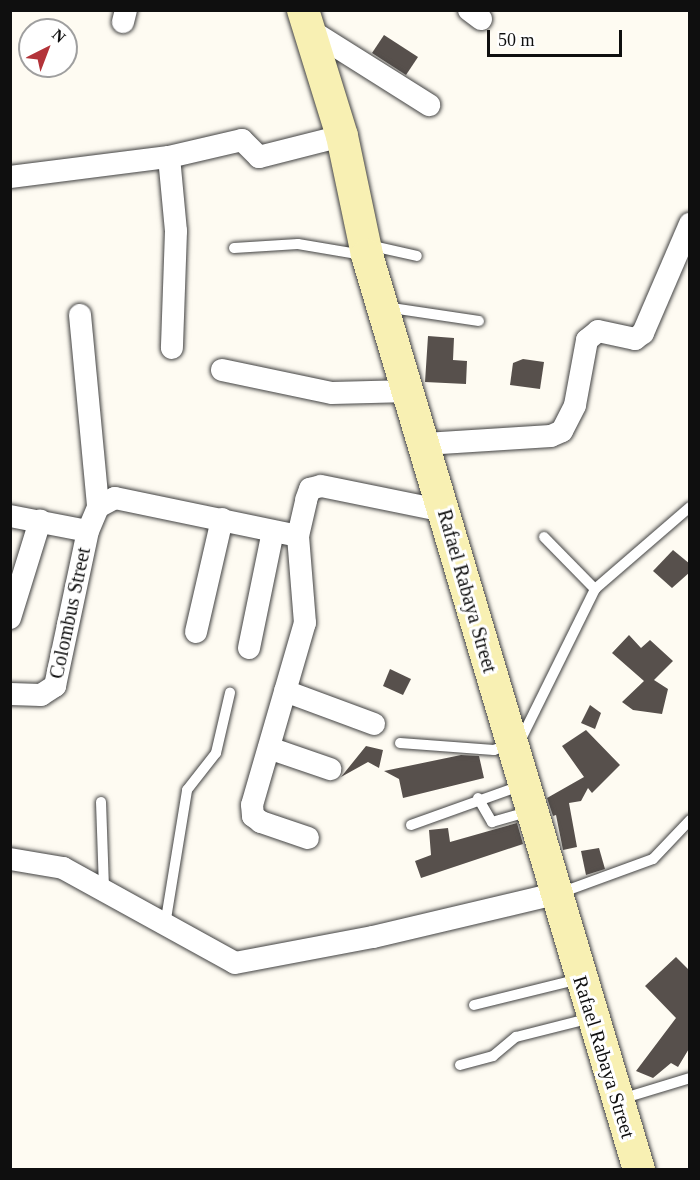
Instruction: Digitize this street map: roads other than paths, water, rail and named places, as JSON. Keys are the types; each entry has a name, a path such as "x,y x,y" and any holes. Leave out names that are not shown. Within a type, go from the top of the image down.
{"main road":[{"name":"Rafael Rabaya Street","path":"307,20 342,136 365,250 410,392 512,749 559,893 579,979 617,1100 635,1167"}],"street":[{"path":"307,20 429,105"},
{"path":"10,177 169,157 242,140 259,157 342,136"},
{"path":"169,157 176,231 172,348"},
{"path":"425,444 551,436 562,431 575,405 587,340 598,331 641,336 690,224"},
{"path":"80,315 106,502 222,519 298,536"},
{"path":"222,370 332,393 410,392"},
{"path":"308,838 253,816 269,748 305,623 298,536 310,489 321,486 444,511"},
{"name":"Colombus Street","path":"10,694 49,693 55,686 88,531 106,502"},
{"path":"10,516 88,531"},
{"path":"196,632 222,519"},
{"path":"10,618 40,520"},
{"path":"249,648 273,531"},
{"path":"285,691 374,724"},
{"path":"269,748 330,769"},
{"path":"10,859 63,868 165,927 235,963 373,937 559,893"}],"lane":[{"path":"234,248 298,244 365,250 390,247 417,256"},
{"path":"382,307 479,321"},
{"path":"400,743 494,750 512,749 595,589 690,507"},
{"path":"544,537 595,589"},
{"path":"165,927 187,790 216,753 230,693"},
{"path":"411,825 478,798 528,798"},
{"path":"478,798 492,822 528,798"},
{"path":"101,802 104,891"},
{"path":"559,893 653,859 690,820"},
{"path":"474,1005 579,979"},
{"path":"460,1065 493,1056 516,1037 591,1018"},
{"path":"617,1100 690,1078"}]}
